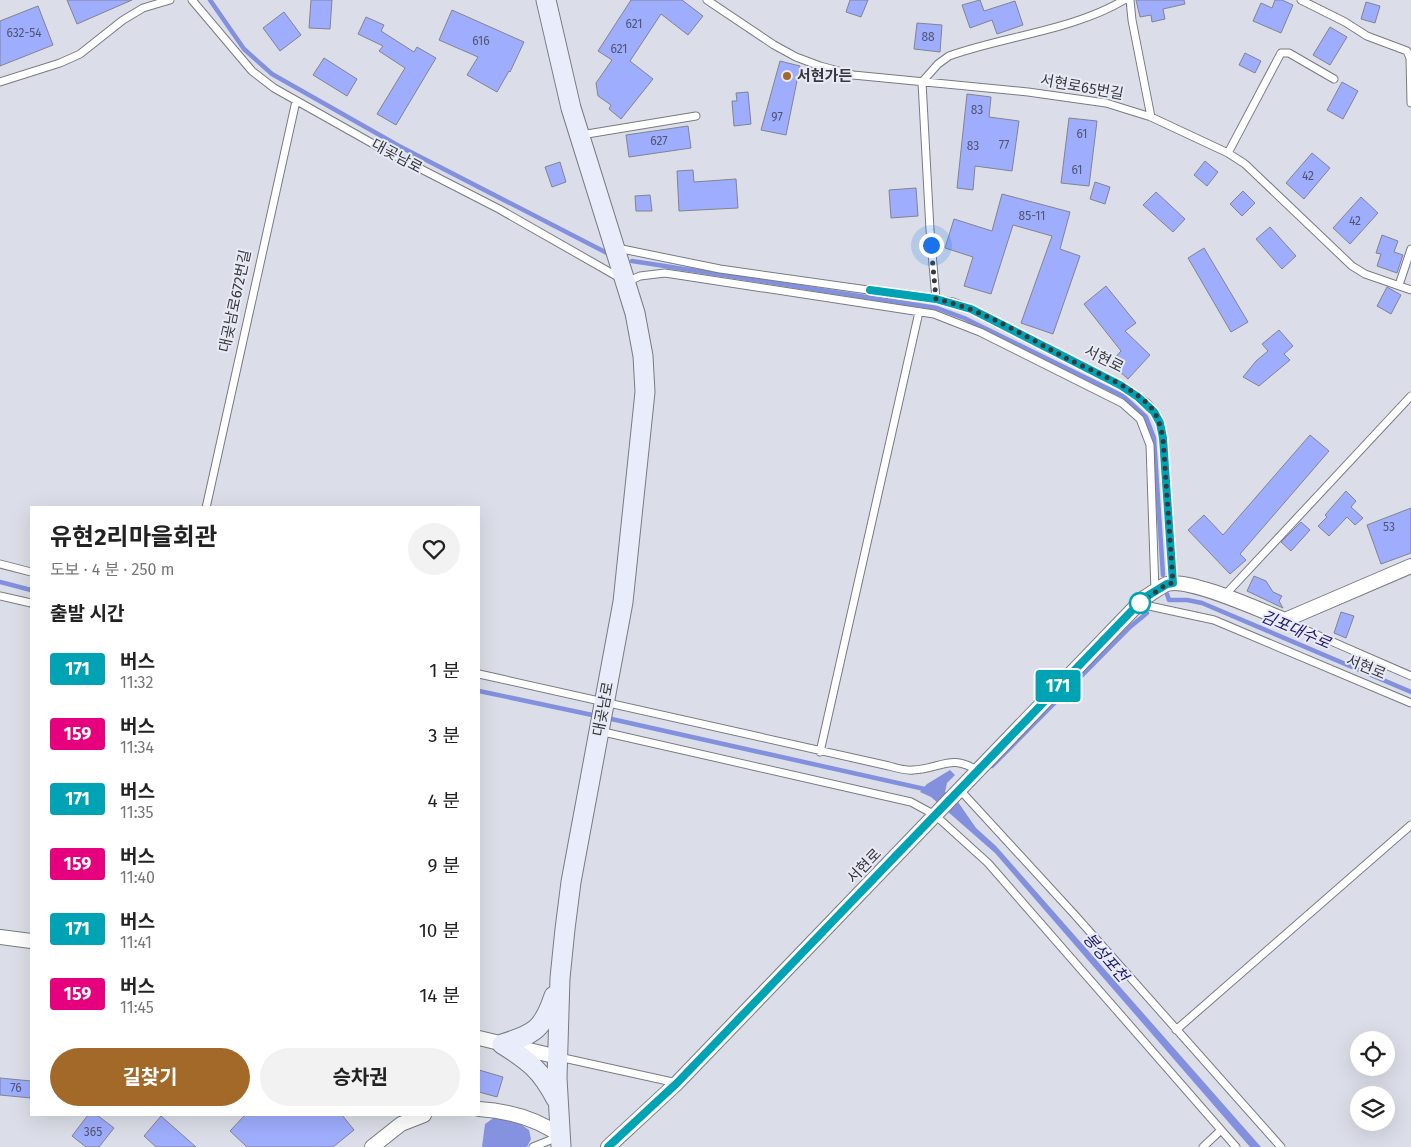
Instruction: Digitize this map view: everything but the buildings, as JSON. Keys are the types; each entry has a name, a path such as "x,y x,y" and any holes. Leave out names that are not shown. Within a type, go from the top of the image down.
{"street":[{"name":"대곶남로","path":"546,0 569,100 627,282 641,347 644,392 623,602 571,882 560,978 558,1057 561,1142"},
{"path":"1285,620 1411,566"},
{"name":"서현로","path":"608,1147 677,1083 1139,604 1167,584 1180,582 1196,586 1285,620"},
{"path":"0,937 30,942"},
{"path":"502,1044 530,1035 540,1028 547,1018 560,978"},
{"path":"480,1038 558,1057"},
{"path":"502,1044 531,1064 545,1078 559,1106"},
{"path":"480,1109 525,1116 544,1123 561,1142"},
{"path":"372,1147 401,1124 419,1116"}],"lane":[{"path":"0,82 60,63 80,54 123,20 143,8 170,0"},
{"name":"대곶남로","path":"192,0 252,71 296,101 384,150 499,209 627,282"},
{"name":"서현로65번길","path":"707,0 796,57 853,75 1028,92 1106,104 1151,117 1228,153 1257,173 1352,266 1365,274 1411,290"},
{"path":"936,299 922,82 938,64 950,56 1069,22 1109,9 1124,0"},
{"path":"1130,0 1132,20 1151,117"},
{"path":"1301,0 1345,22 1367,36 1407,51 1410,58 1411,103"},
{"path":"1228,153 1281,53 1289,53 1334,79"},
{"name":"대곶남로672번길","path":"206,506 296,101"},
{"path":"581,136 696,116"},
{"name":"서현로","path":"616,248 703,266 936,299 971,309 1120,385 1147,403 1160,423 1163,438 1173,583"},
{"path":"1399,286 1411,249"},
{"path":"627,282 652,273 665,273 919,312 950,319 1122,403 1140,419 1150,445 1156,591"},
{"path":"820,752 919,312"},
{"path":"1224,597 1411,396"},
{"path":"0,564 30,572"},
{"path":"0,596 30,603"},
{"name":"서현로","path":"1139,604 1214,620 1411,703"},
{"name":"서현로","path":"1285,620 1411,676"},
{"path":"480,674 602,717 911,802 938,813 988,863 1236,1147"},
{"path":"602,717 820,752 912,770 957,761 967,764 978,771"},
{"path":"960,790 1074,914 1281,1147"},
{"path":"1176,1030 1411,825"},
{"path":"558,1057 677,1083"},
{"path":"1203,1147 1222,1130"},
{"path":"532,1147 561,1142"}],"shaded area":[{"path":"950,770 955,775 947,783 945,792 958,802 976,828 996,846 1261,1147 1250,1147 995,853 931,797 920,792 927,784"},
{"path":"495,1117 519,1123 529,1130 531,1139 527,1147 482,1147 485,1124"}],"waterway":[{"path":"210,0 244,49 272,74 399,146 607,253"},
{"path":"632,261 937,308 964,318 1123,396 1146,417 1154,438 1163,575"},
{"path":"0,582 30,590"},
{"name":"김포대수로","path":"1167,594 1169,600 1187,600 1202,603 1411,692"},
{"name":"김포대수로","path":"992,766 1130,627 1147,613"},
{"path":"480,691 597,716"},
{"path":"607,718 929,790"}],"bus line":[{"name":"171","path":"608,1147 677,1083 1144,598 1167,584 1173,583 1163,438 1160,423 1147,403 1120,385 971,309 953,302 870,290"}],"place":[{"name":"서현가든","path":"787,76"}],"route":[{"path":"931,245 936,299 953,302 971,309 1120,385 1147,403 1154,412 1160,423 1163,438 1173,583 1167,584 1144,598 1140,603"}],"water label":[{"name":"봉성포천","path":"1106,957"}]}
